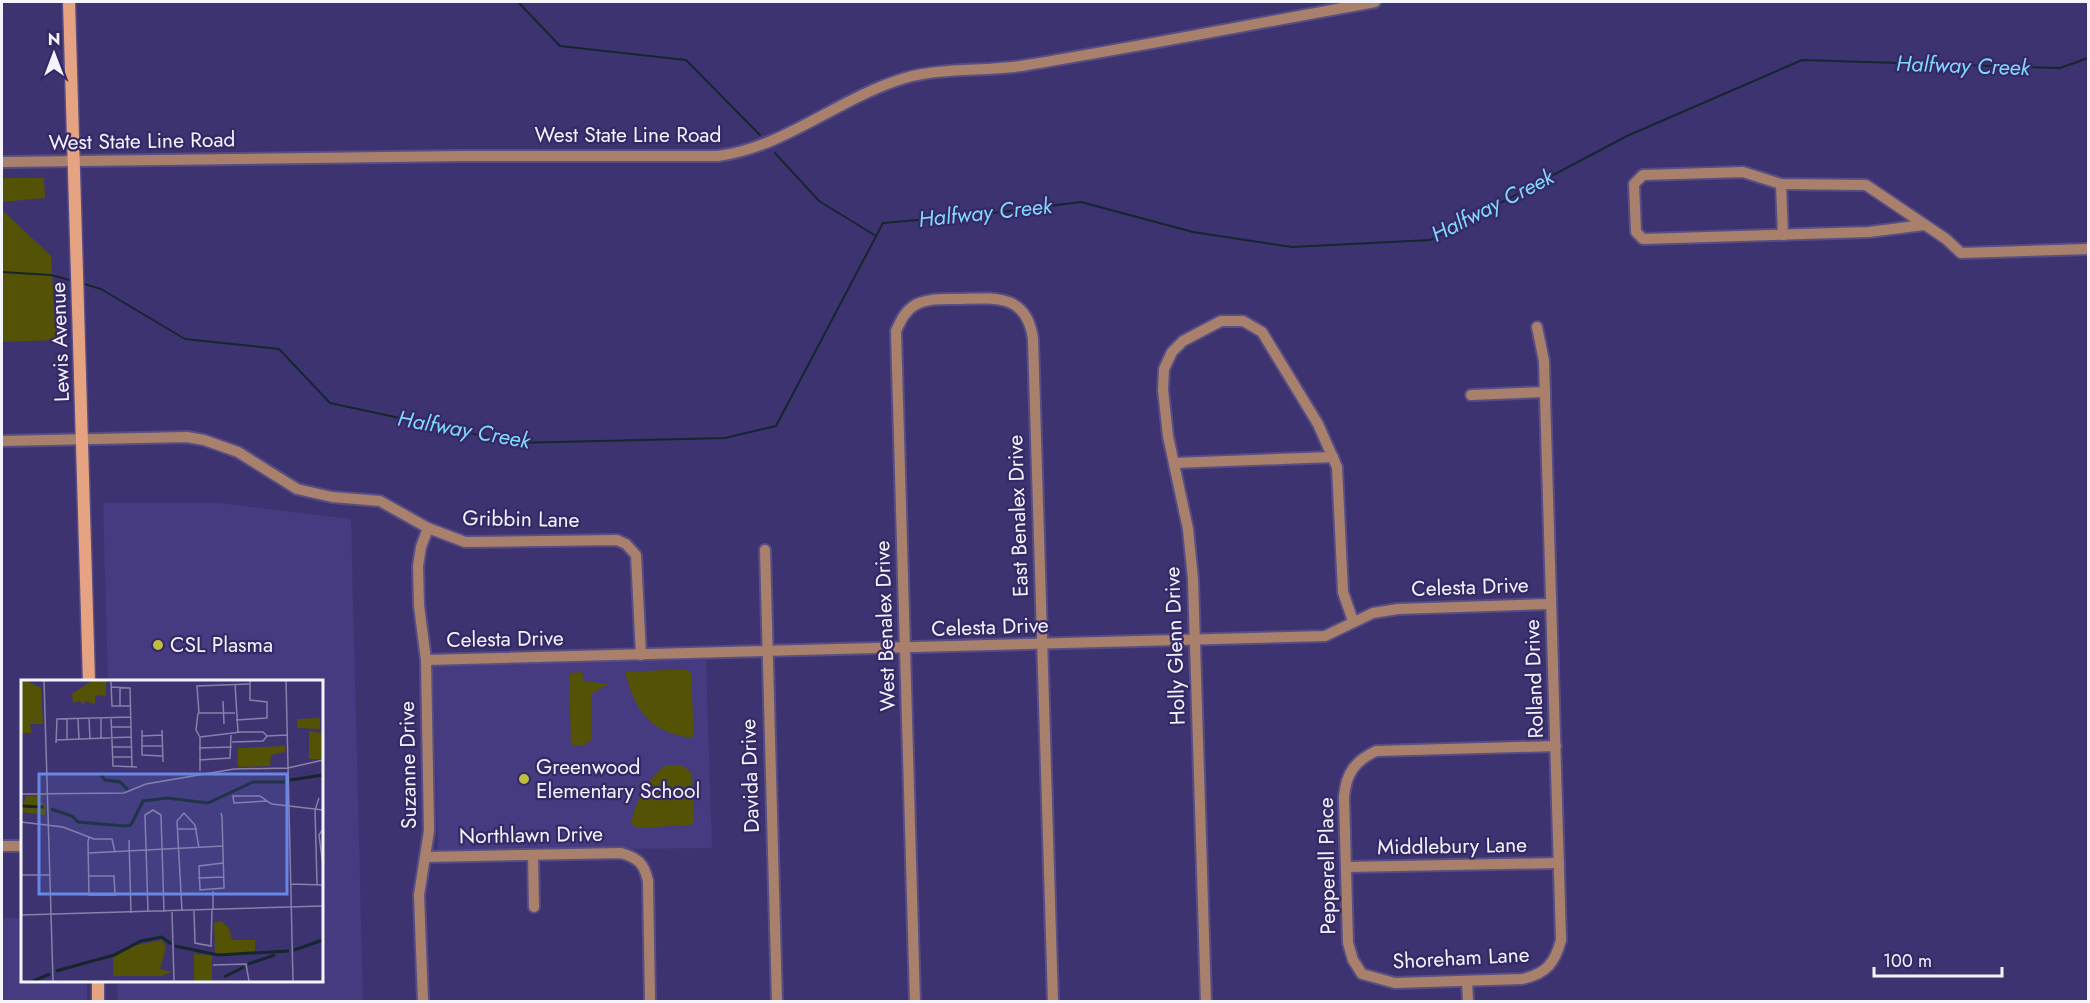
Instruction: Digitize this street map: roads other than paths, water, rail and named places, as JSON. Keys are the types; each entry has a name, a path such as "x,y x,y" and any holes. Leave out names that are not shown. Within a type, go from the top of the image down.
{"main road":[{"name":"Lewis Avenue","path":"69,2 89,680"},
{"path":"98,982 98,1002"}],"street":[{"name":"West State Line Road","path":"2,162 444,156 718,156 740,153 773,141 848,102 907,78 1009,68 1375,2"},
{"path":"1924,225 1869,232 1643,239 1636,232 1634,184 1643,176 1743,172 1781,184 1866,185 1924,225 1961,253 2088,249"},
{"path":"1781,184 1783,235"},
{"name":"East Benalex Drive","path":"963,299 1005,300 1023,311 1029,318 1031,328 1053,1002"},
{"name":"West Benalex Drive","path":"915,1002 896,331 906,313 914,306 936,300 963,299"},
{"name":"Holly Glenn Drive","path":"1206,1002 1192,556 1163,390 1164,369 1172,352 1183,341 1221,321 1243,321 1262,332 1318,424 1333,457"},
{"name":"Rolland Drive","path":"1537,327 1544,361 1556,746 1561,940 1556,957"},
{"path":"1471,395 1545,392"},
{"name":"Gribbin Lane","path":"2,441 169,436 204,440 238,453 297,489 332,497 380,501 428,528 465,542 617,540 636,555 639,570 641,655"},
{"path":"1174,463 1333,457 1339,481 1343,592 1353,621"},
{"name":"Suzanne Drive","path":"423,1002 420,895 429,831 426,660 418,606 418,566 428,528"},
{"name":"Davida Drive","path":"765,550 777,1002"},
{"name":"Celesta Drive","path":"426,660 766,653 1325,636 1339,632 1353,621 1372,613 1398,609 1550,604"},
{"name":"Pepperell Place","path":"1362,974 1349,952 1345,784 1348,774 1362,759 1376,751 1556,746"},
{"path":"2,846 21,846"},
{"name":"Northlawn Drive","path":"425,857 621,853 638,858 645,869 648,881 650,1002"},
{"path":"533,855 534,907"},
{"name":"Middlebury Lane","path":"1346,867 1559,863"},
{"name":"Shoreham Lane","path":"1362,974 1395,983 1537,976 1548,968 1556,957"},
{"path":"1467,981 1468,1002"}],"waterway":[{"path":"518,2 560,46 686,60 760,135"},
{"name":"Halfway Creek","path":"81,283 101,289 185,339 279,349 330,403 516,443 725,438 776,426 883,223 985,214 1081,202 1193,232 1292,247 1430,240 1627,136 1802,60 2060,68 2088,58"},
{"path":"775,153 819,201 876,236"},
{"name":"Halfway Creek","path":"2,272 51,275 73,281"}],"place":[{"name":"CSL Plasma","path":"158,645"},
{"name":"Greenwood Elementary School","path":"524,779"}]}
